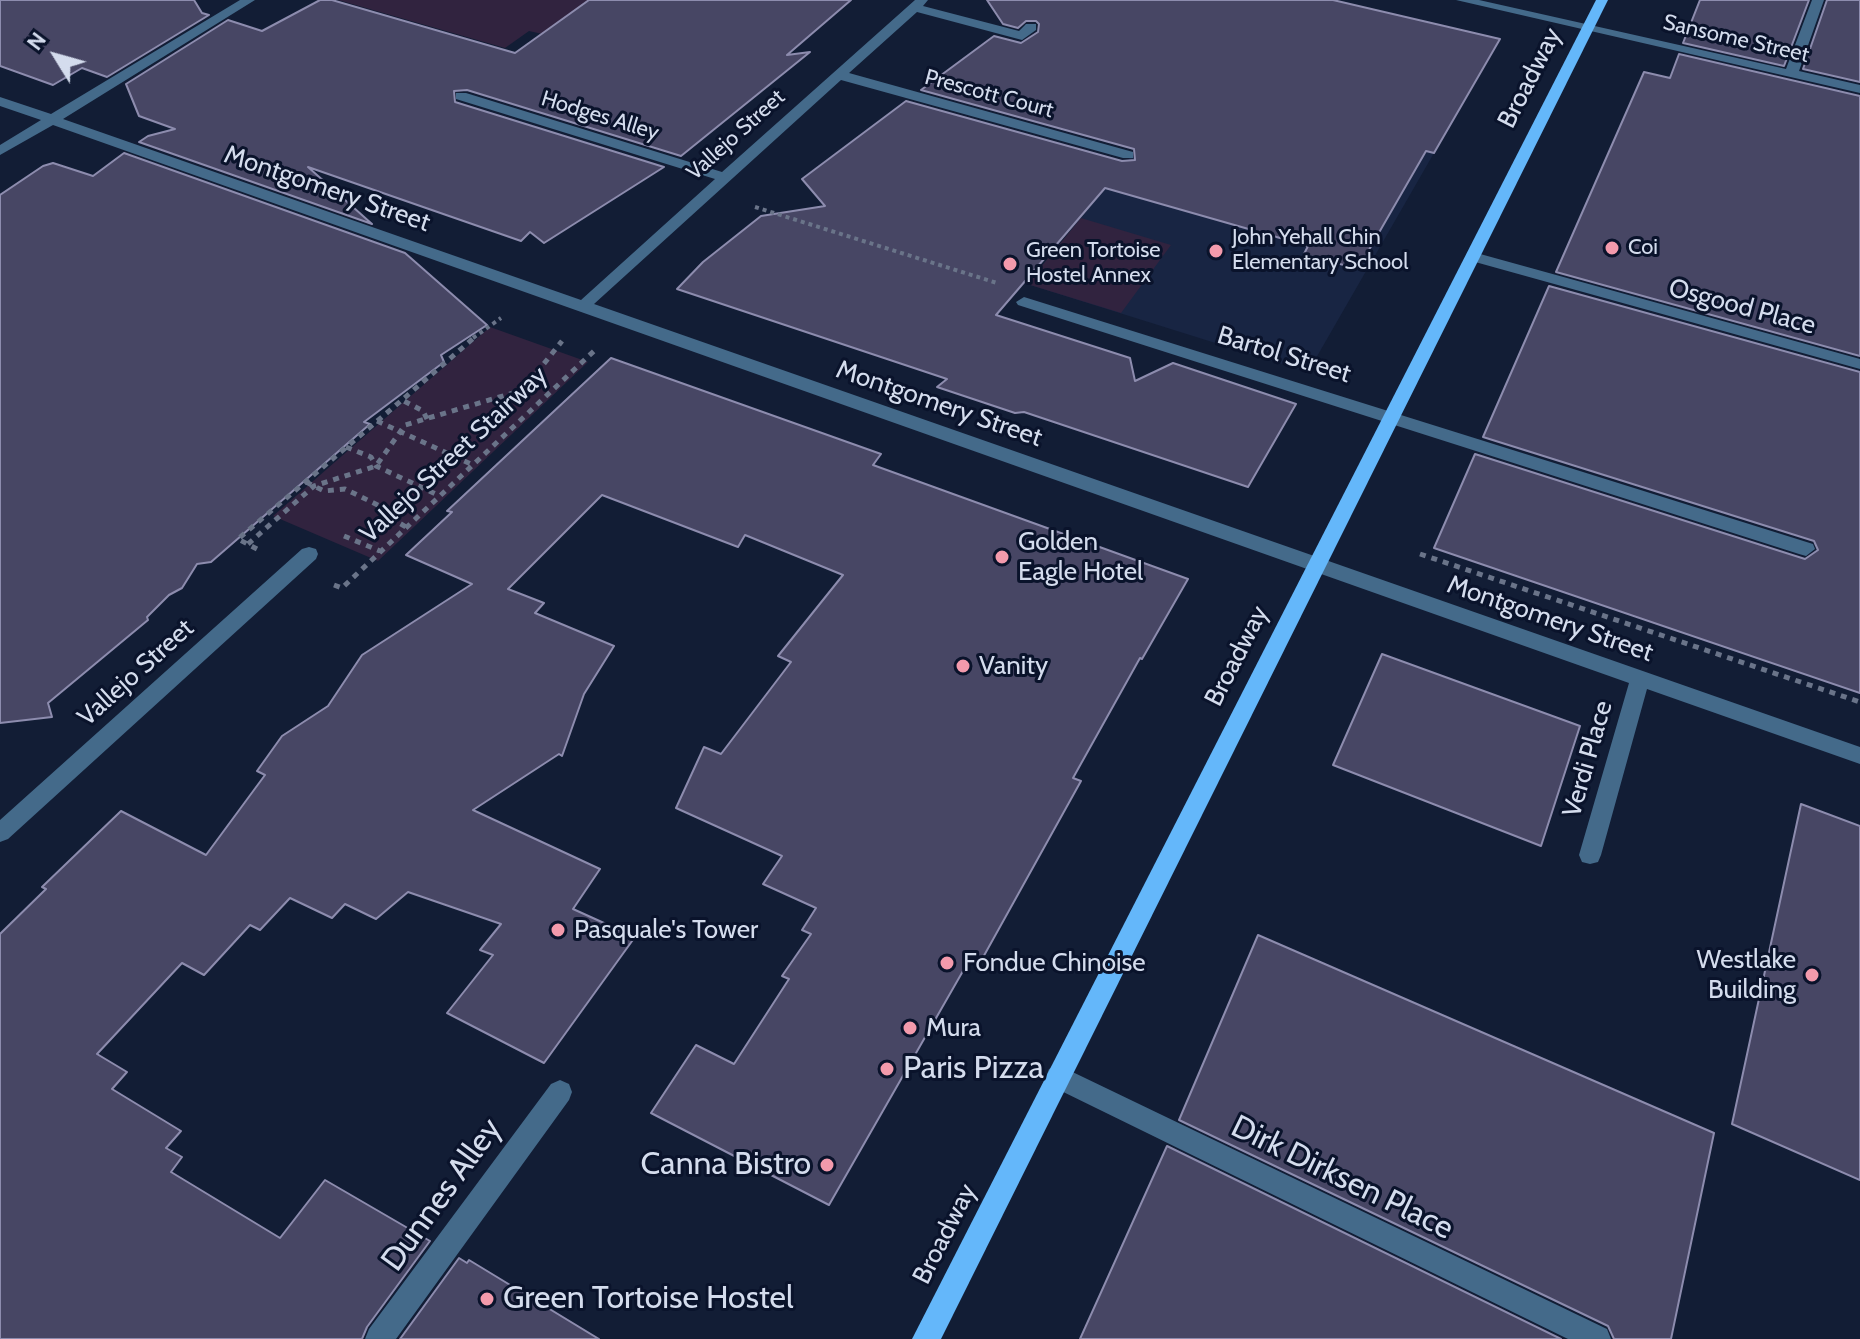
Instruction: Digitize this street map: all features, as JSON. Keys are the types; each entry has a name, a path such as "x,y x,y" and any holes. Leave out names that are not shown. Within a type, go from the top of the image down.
{"main road":[{"name":"Broadway","path":"926,1339 1602,0"}],"street":[{"path":"0,151 249,0"},
{"name":"Sansome Street","path":"1462,0 1860,89"},
{"path":"1791,74 1818,0"},
{"path":"918,4 1022,36 1031,27"},
{"name":"Vallejo Street","path":"583,306 918,4"},
{"name":"Prescott Court","path":"839,75 1128,155"},
{"name":"Hodges Alley","path":"461,96 725,178"},
{"name":"Montgomery Street","path":"0,101 1860,756"},
{"name":"Osgood Place","path":"1473,257 1860,364"},
{"name":"Bartol Street","path":"1024,302 1806,549"},
{"name":"Vallejo Street","path":"0,833 309,554"},
{"name":"Verdi Place","path":"1590,855 1640,678"},
{"name":"Dirk Dirksen Place","path":"1058,1077 1597,1339"},
{"name":"Dunnes Alley","path":"379,1339 560,1092"}],"path":[{"path":"755,207 1022,291 1024,302"},
{"path":"238,539 488,325 504,317"},
{"name":"Vallejo Street Stairway","path":"248,544 314,486 376,466 405,425 523,390 562,341"},
{"name":"Vallejo Street Stairway","path":"342,588 594,351"},
{"name":"Vallejo Street Stairway","path":"402,400 423,411 427,419"},
{"path":"377,421 473,465"},
{"path":"346,447 371,457 376,466 440,496"},
{"path":"306,482 324,491 345,489 388,510 396,521 407,527"},
{"path":"1420,554 1860,702"}],"shaded area":[{"path":"338,0 614,0 565,39 529,31 505,48"},
{"name":"John Yehall Chin Elementary School","path":"1186,89 1434,153 1308,372 1027,284"},
{"path":"1081,218 1171,245 1121,313 1027,284"},
{"path":"490,327 588,362 378,561 273,516"}],"building":[{"path":"0,0 194,0 202,13 209,15 107,77 82,68 53,85 0,66"},
{"path":"320,0 332,0 515,53 589,0 851,0 787,55 810,52 681,156 467,90 454,91 455,102 664,167 544,243 530,232 521,241 308,167 372,224 139,142 148,136 175,129 139,116 126,84 228,20 262,31"},
{"path":"987,0 1333,0 1500,39 1434,153 1426,151 1358,269 1304,254 1308,246 1105,188 996,315 1130,358 1135,381 1173,363 1296,404 1248,487 1024,412 1015,413 937,387 947,379 677,289 703,262 761,216 825,206 802,179 906,101 1122,161 1135,160 1134,149 921,90 994,36 1021,43 1038,32 1039,24 1036,21 1026,21 1018,28 1003,24"},
{"path":"1700,0 1809,0 1784,66 1683,43"},
{"path":"1827,0 1860,0 1860,82 1803,69"},
{"path":"1679,54 1860,96 1860,356 1556,272 1644,72 1670,78"},
{"path":"124,153 405,253 487,325 441,355 444,362 364,422 370,424 211,562 197,564 182,588 169,595 147,617 148,620 48,703 52,717 0,723 0,195 43,166 53,163 93,176"},
{"path":"1549,286 1860,372 1860,693 1434,548 1475,454 1805,559 1818,550 1814,541 1483,437"},
{"path":"611,358 881,454 873,465 1188,579 1073,778 1081,781 981,961 971,957 829,1205 651,1113 696,1045 734,1064 789,979 782,976 811,934 802,930 816,908 763,884 782,856 676,808 704,747 721,754 791,662 778,656 843,575 745,535 738,547 602,495 508,589 544,603 535,613 614,646 584,694 562,756 559,754 473,810 600,869 573,909 635,937 544,1063 447,1013 493,955 480,950 501,924 408,892 376,919 345,904 332,918 290,898 260,930 250,925 204,975 182,963 97,1054 127,1072 112,1089 181,1131 166,1148 182,1157 171,1172 280,1238 325,1180 430,1241 367,1327 362,1339 0,1339 0,934 46,889 42,887 121,811 206,855 265,775 257,771 282,736 328,706 362,655 472,584 406,555 452,512 447,511"},
{"path":"1382,654 1580,726 1541,846 1333,765"},
{"name":"Westlake Building","path":"1801,804 1860,826 1860,1180 1732,1124"},
{"path":"1258,935 1714,1133 1671,1339 1614,1339 1608,1326 1179,1120"},
{"path":"1167,1146 1561,1339 1080,1339"},
{"name":"Green Tortoise Hostel","path":"459,1258 467,1263 469,1260 599,1339 400,1339"}],"place":[{"name":"Coi","path":"1612,248"},
{"name":"John Yehall Chin Elementary School","path":"1216,251"},
{"name":"Green Tortoise Hostel Annex","path":"1010,264"},
{"name":"Golden Eagle Hotel","path":"1002,557"},
{"name":"Vanity","path":"963,666"},
{"name":"Pasquale's Tower","path":"558,930"},
{"name":"Fondue Chinoise","path":"947,963"},
{"name":"Westlake Building","path":"1812,975"},
{"name":"Mura","path":"910,1028"},
{"name":"Paris Pizza","path":"887,1069"},
{"name":"Canna Bistro","path":"827,1165"},
{"name":"Green Tortoise Hostel","path":"487,1299"}]}
